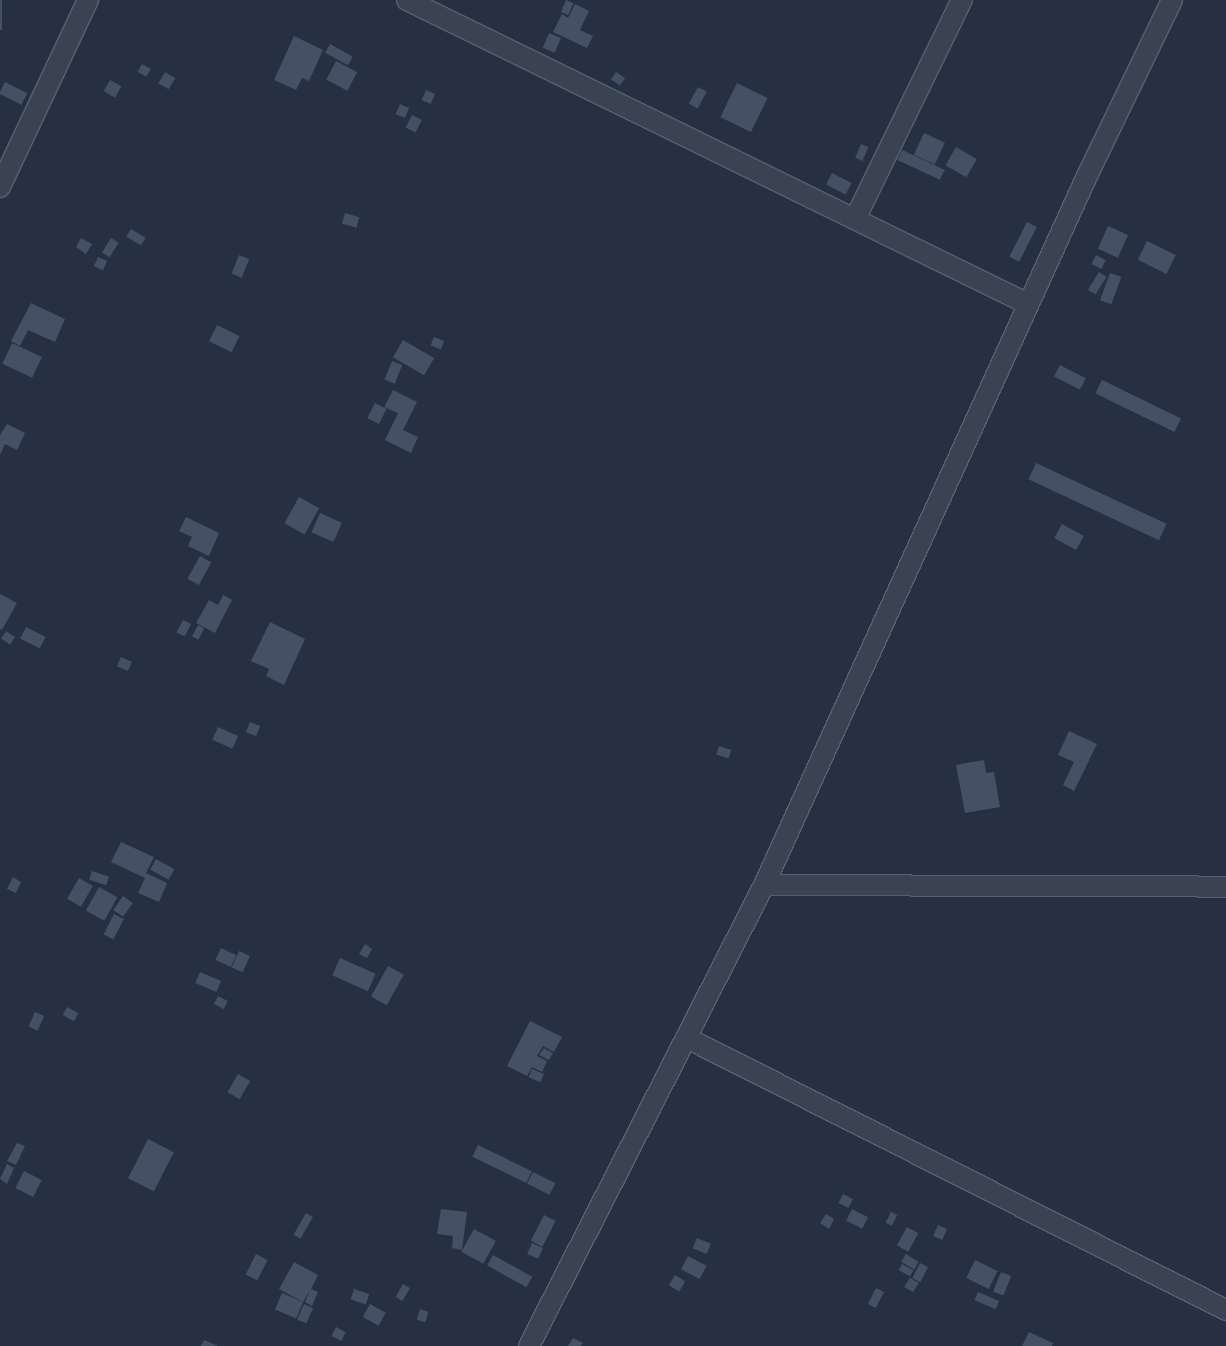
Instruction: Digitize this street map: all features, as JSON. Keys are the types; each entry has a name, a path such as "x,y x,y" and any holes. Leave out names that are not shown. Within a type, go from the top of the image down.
{"street":[{"path":"0,188 88,0"},
{"path":"407,0 1028,304"},
{"path":"854,219 962,0"},
{"path":"529,1346 764,885 1028,304 1172,0"},
{"path":"764,885 1226,887"},
{"path":"687,1038 1226,1310"}],"building":[{"path":"0,0 2,0 2,30 0,30"},
{"path":"566,0 573,3 568,15 561,12"},
{"path":"575,4 589,11 580,30 593,36 587,48 553,32 562,14 568,18"},
{"path":"549,33 561,38 555,53 543,48"},
{"path":"294,36 323,50 309,81 302,78 296,90 274,80"},
{"path":"330,44 353,57 348,65 325,53"},
{"path":"336,61 357,72 347,91 326,80"},
{"path":"142,64 151,69 146,77 138,72"},
{"path":"165,72 175,78 169,89 158,83"},
{"path":"616,72 625,78 620,86 611,79"},
{"path":"110,80 121,86 115,98 104,91"},
{"path":"5,82 27,93 21,105 0,94"},
{"path":"737,83 768,98 751,132 720,117"},
{"path":"698,87 707,92 698,108 689,104"},
{"path":"426,90 435,94 431,104 422,100"},
{"path":"400,104 409,108 405,118 396,114"},
{"path":"412,115 422,120 415,132 406,127"},
{"path":"924,133 945,143 935,164 914,155"},
{"path":"861,144 868,147 863,161 855,158"},
{"path":"956,147 977,159 966,177 946,165"},
{"path":"902,150 945,170 940,180 897,160"},
{"path":"832,173 852,183 846,195 826,185"},
{"path":"345,213 359,217 356,228 342,224"},
{"path":"1027,222 1037,227 1019,262 1009,257"},
{"path":"1108,226 1128,235 1118,258 1098,249"},
{"path":"131,229 146,238 141,245 126,237"},
{"path":"81,238 92,244 86,254 76,247"},
{"path":"111,238 119,243 110,257 102,252"},
{"path":"1147,241 1176,255 1167,274 1138,260"},
{"path":"239,255 249,259 242,278 232,274"},
{"path":"1096,255 1106,260 1101,269 1091,264"},
{"path":"98,257 107,261 103,270 94,266"},
{"path":"1099,272 1107,277 1096,295 1088,290"},
{"path":"1110,273 1121,277 1111,304 1100,300"},
{"path":"31,303 65,319 55,342 28,330 20,346 11,341"},
{"path":"217,325 239,336 232,352 209,341"},
{"path":"434,337 444,341 441,349 431,345"},
{"path":"403,340 434,358 424,375 393,357"},
{"path":"12,343 42,357 32,378 2,364"},
{"path":"392,361 402,365 395,384 385,380"},
{"path":"1060,365 1086,378 1080,390 1054,377"},
{"path":"1102,380 1181,419 1175,432 1095,393"},
{"path":"393,390 417,402 403,430 418,437 411,453 385,440 398,413 384,407"},
{"path":"375,403 387,409 379,424 367,418"},
{"path":"7,424 25,433 17,450 5,444 0,455 0,435"},
{"path":"1036,463 1167,524 1159,540 1028,479"},
{"path":"299,497 319,508 305,534 284,523"},
{"path":"320,513 342,523 333,542 311,532"},
{"path":"186,517 219,533 209,556 188,546 192,537 179,531"},
{"path":"1062,524 1084,536 1076,550 1054,538"},
{"path":"200,556 211,562 199,585 187,579"},
{"path":"0,594 17,603 2,630 0,629"},
{"path":"223,595 232,600 215,633 196,623 209,600 218,605"},
{"path":"183,620 191,624 185,637 177,632"},
{"path":"270,622 305,639 284,685 266,676 269,669 251,661"},
{"path":"198,625 204,628 198,640 192,637"},
{"path":"26,627 46,637 40,649 20,639"},
{"path":"6,631 15,637 10,645 1,638"},
{"path":"121,657 132,662 128,671 117,666"},
{"path":"250,722 260,726 256,736 246,732"},
{"path":"218,727 238,736 232,749 212,740"},
{"path":"1069,731 1097,744 1074,791 1063,785 1074,762 1058,755"},
{"path":"719,746 731,750 729,759 716,755"},
{"path":"984,760 986,773 994,772 1000,807 965,813 956,765"},
{"path":"121,842 154,857 146,873 167,883 159,902 138,893 145,878 111,862"},
{"path":"156,859 174,869 169,880 150,869"},
{"path":"92,871 109,877 106,885 89,880"},
{"path":"13,877 21,882 16,893 7,889"},
{"path":"79,878 93,886 81,907 67,899"},
{"path":"99,887 117,897 104,921 86,911"},
{"path":"123,896 133,903 123,917 113,910"},
{"path":"114,914 124,919 113,939 104,934"},
{"path":"365,944 372,949 367,958 359,954"},
{"path":"221,948 236,955 231,967 216,960"},
{"path":"239,951 250,956 243,972 232,967"},
{"path":"340,958 376,974 368,991 332,975"},
{"path":"388,966 404,975 387,1005 371,997"},
{"path":"200,972 221,981 216,992 195,983"},
{"path":"218,996 228,1001 224,1009 214,1004"},
{"path":"67,1007 78,1013 74,1021 63,1015"},
{"path":"35,1012 44,1016 38,1031 28,1027"},
{"path":"530,1021 562,1037 554,1052 543,1046 537,1056 547,1061 542,1072 532,1067 527,1076 507,1066"},
{"path":"544,1048 553,1053 549,1060 539,1055"},
{"path":"532,1069 544,1074 540,1082 528,1077"},
{"path":"238,1074 250,1081 240,1099 228,1092"},
{"path":"148,1139 174,1152 154,1191 128,1178"},
{"path":"17,1143 25,1146 16,1165 7,1161"},
{"path":"478,1145 532,1171 526,1183 472,1157"},
{"path":"7,1164 14,1168 7,1184 0,1179"},
{"path":"24,1171 42,1180 33,1197 15,1188"},
{"path":"533,1172 555,1183 549,1195 527,1184"},
{"path":"843,1194 853,1199 848,1208 838,1203"},
{"path":"441,1209 467,1212 462,1250 452,1248 453,1236 437,1234"},
{"path":"852,1209 868,1217 862,1229 846,1221"},
{"path":"891,1212 897,1215 892,1226 886,1223"},
{"path":"306,1213 313,1217 300,1239 294,1235"},
{"path":"826,1214 834,1219 829,1229 820,1223"},
{"path":"544,1215 556,1221 542,1247 531,1241"},
{"path":"938,1225 947,1229 942,1240 933,1236"},
{"path":"907,1227 918,1233 908,1252 897,1245"},
{"path":"474,1229 496,1241 483,1264 461,1252"},
{"path":"697,1238 711,1244 707,1254 693,1248"},
{"path":"532,1243 543,1248 538,1259 527,1254"},
{"path":"256,1254 268,1260 257,1280 246,1274"},
{"path":"906,1254 919,1262 914,1270 901,1262"},
{"path":"493,1255 532,1277 527,1287 487,1265"},
{"path":"688,1256 707,1266 699,1279 681,1269"},
{"path":"975,1260 997,1271 989,1289 966,1278"},
{"path":"294,1262 318,1275 311,1289 318,1292 312,1306 305,1302 310,1290 303,1302 279,1289"},
{"path":"920,1263 928,1267 920,1282 912,1278"},
{"path":"902,1264 913,1270 910,1276 899,1270"},
{"path":"1001,1272 1011,1276 1003,1296 993,1291"},
{"path":"675,1275 685,1281 679,1291 669,1285"},
{"path":"910,1278 919,1283 913,1292 904,1287"},
{"path":"403,1284 410,1288 402,1301 395,1297"},
{"path":"876,1288 884,1292 876,1308 868,1304"},
{"path":"354,1289 369,1294 366,1304 351,1299"},
{"path":"978,1292 999,1301 996,1309 974,1300"},
{"path":"282,1293 303,1302 296,1319 275,1310"},
{"path":"304,1304 313,1308 306,1324 297,1320"},
{"path":"370,1304 386,1313 378,1326 363,1317"},
{"path":"420,1309 429,1312 425,1322 417,1319"},
{"path":"336,1327 346,1332 341,1341 331,1336"},
{"path":"1029,1332 1053,1343 1052,1346 1022,1346"},
{"path":"573,1338 583,1343 581,1346 568,1346"},
{"path":"204,1340 218,1346 201,1346"}]}
